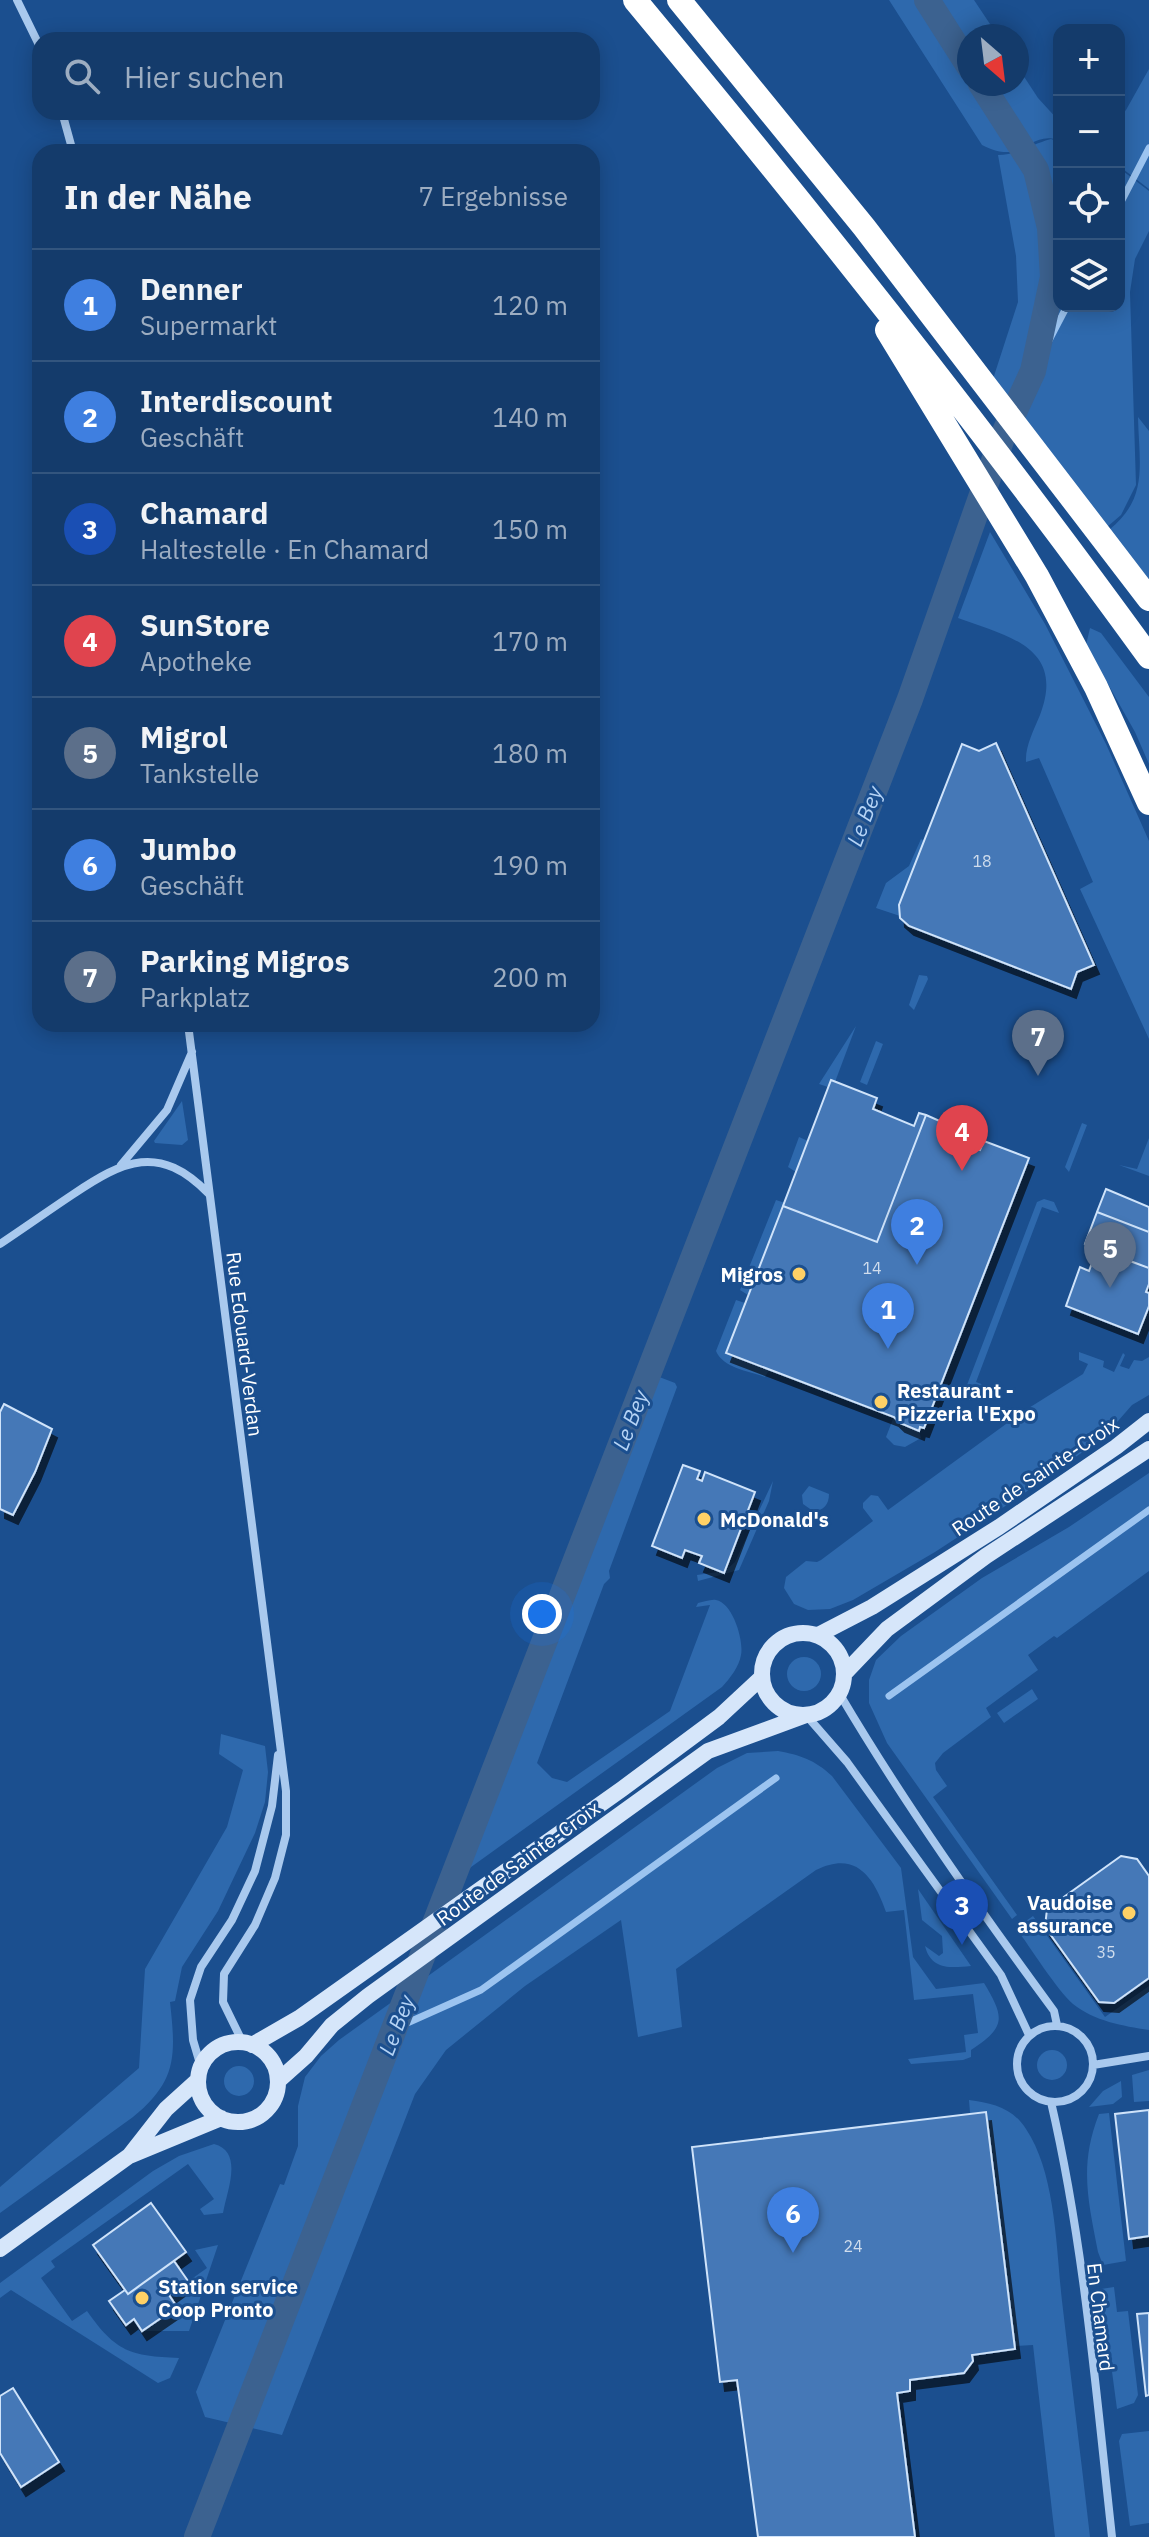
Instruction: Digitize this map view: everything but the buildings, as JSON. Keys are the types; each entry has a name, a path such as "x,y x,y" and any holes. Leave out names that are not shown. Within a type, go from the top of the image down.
{"highway":[{"path":"635,0 954,394 1149,657"},
{"path":"679,0 874,240 1149,599"},
{"path":"832,241 1030,564 1090,674 1149,803"}],"main road":[{"name":"Route de Sainte-Croix","path":"818,1635 872,1607 999,1527 1149,1421"},
{"name":"Route de Sainte-Croix","path":"844,1674 887,1629 986,1556 1149,1449"},
{"path":"801,1632 818,1635 837,1650 844,1674 839,1693 831,1704 806,1715 781,1709 765,1689 762,1677 766,1656 774,1644 801,1632"},
{"name":"Route de Sainte-Croix","path":"248,2044 299,2018 622,1789 719,1717 762,1677"},
{"name":"Route de Sainte-Croix","path":"278,2081 306,2056 332,2025 368,1996 708,1751 806,1715"},
{"path":"129,2156 166,2109 200,2073 208,2056 230,2043 248,2044 260,2049 273,2063 278,2081 275,2099 259,2116 235,2122 221,2118 204,2102 200,2073"},
{"path":"0,2249 129,2156 221,2118"}],"street":[{"path":"17,0 33,32"},
{"path":"64,120 71,144"},
{"name":"Rue Edouard-Verdan","path":"189,1032 280,1739"},
{"path":"119,1167 167,1110 192,1052"},
{"path":"0,1244 108,1171 119,1167 143,1163 172,1166 194,1178 210,1194"},
{"path":"839,1693 905,1799 1054,2011 1057,2025"},
{"path":"806,1715 847,1762 1001,1975 1029,2035"},
{"path":"248,2044 223,2002 222,1987 224,1974 255,1925 275,1878 286,1835 286,1791 280,1739"},
{"path":"200,2073 193,2040 192,1991 201,1967 232,1920 255,1871 272,1806 280,1739"},
{"path":"1057,2025 1071,2029 1083,2038 1093,2065 1090,2080 1081,2092 1063,2101 1051,2102 1029,2092 1020,2082 1016,2057 1029,2035 1042,2027 1057,2025"},
{"path":"1093,2065 1149,2056"},
{"name":"En Chamard","path":"1051,2102 1081,2280 1112,2537"}],"shaded area":[{"path":"889,0 974,0 990,24 957,24 957,96 1029,96 1029,84 1053,114 1053,139 1039,140 1007,152 982,145"},
{"path":"1149,69 1149,189 1125,171 1126,110"},
{"path":"1053,140 1053,312 1125,312 1125,173 1149,191 1149,231 1135,259 1130,292 1136,485 1121,515 1107,527 993,379 1018,302 1016,256 998,155"},
{"path":"1138,417 1149,431 1149,579 1109,530 1122,518 1136,493 1140,465"},
{"path":"990,532 1045,624 1106,744 1149,841 1149,1039 1080,889 1093,882 1039,758 1026,762 1028,744 1046,692 1045,674 1038,659 1027,648 995,631 958,618"},
{"path":"1090,628 1101,633 1149,697 1149,764 1135,732 1086,645"},
{"path":"921,839 924,841 900,916 876,908 886,883 909,866"},
{"path":"919,975 928,979 914,1010 909,1005"},
{"path":"856,1026 835,1082 831,1081 828,1087 819,1084"},
{"path":"876,1041 883,1044 867,1085 860,1082"},
{"path":"182,1101 188,1140 182,1145 155,1143 154,1141"},
{"path":"1082,1123 1087,1125 1069,1172 1065,1167"},
{"path":"799,1137 808,1141 796,1172 788,1167"},
{"path":"1149,1138 1149,1176 1119,1165 1137,1169"},
{"path":"1044,1199 1054,1202 1059,1213 1042,1207 976,1382 992,1388 975,1400 968,1400 967,1385 1037,1202"},
{"path":"776,1200 785,1203 748,1295 740,1290"},
{"path":"736,1300 745,1303 726,1353 769,1370 765,1377 730,1365 716,1351"},
{"path":"1079,1352 1104,1361 1103,1367 1114,1372 1123,1353 1120,1366 1129,1369 1134,1360 1142,1361 1149,1357 1149,1395 1132,1405 1104,1437 935,1552 853,1600 830,1609 808,1610 794,1604 784,1588 786,1577 806,1561 821,1560 873,1521 863,1508 863,1503 871,1495 878,1496 888,1510 1024,1411 1083,1374 1088,1364 1079,1360"},
{"path":"654,1375 675,1383 677,1387 609,1571 610,1578 604,1584 537,1763 552,1778 567,1782 670,1711 710,1605 696,1607 698,1603 716,1600 728,1608 741,1641 738,1664 722,1687 460,1875"},
{"path":"893,1419 919,1431 921,1438 905,1447 894,1445 886,1437"},
{"path":"1149,1473 1149,1571 1057,1638 1054,1636 1028,1655 1038,1670 986,1708 991,1717 943,1753 935,1763 947,1786 933,1797 1017,1915 1012,1919 887,1743 869,1703 869,1680 876,1660 901,1636 982,1578 1069,1527"},
{"path":"773,1481 769,1501 739,1570 698,1581 697,1575 725,1571 735,1562"},
{"path":"809,1486 829,1494 827,1504 817,1511 803,1504 802,1495"},
{"path":"804,1657 816,1662 821,1674 816,1686 804,1691 792,1686 787,1674 792,1662"},
{"path":"1032,1689 1038,1699 1004,1723 997,1713"},
{"path":"221,1734 265,1746 268,1772 265,1802 255,1833 218,1911 182,1967 175,2001 170,2002 173,2053 166,2079 133,2117 0,2213 0,2187 139,2068 145,1969 227,1827 243,1770 219,1754"},
{"path":"778,1751 807,1759 832,1776 901,1868 913,1957 936,1989 984,1983 998,2014 996,2028 991,2035 971,2050 971,2057 963,2060 911,2064 908,2059 966,2052 964,2035 978,2033 973,1994 914,2000 904,1910 886,1912 869,1878 853,1865 842,1863 816,1870 676,1969 682,2027 638,2037 621,1920 525,1986 446,2050 415,2094 282,2435 205,2417 196,2392 280,2184 284,2185 298,2146 298,2106 305,2077 321,2056 717,1768 747,1753"},
{"path":"918,1889 971,1966 942,1966 932,1960 925,1946 939,1956 943,1953 942,1936 922,1920"},
{"path":"1033,1916 1105,2017 1149,1986 1149,2030 1099,2019 1073,2004 1016,1928"},
{"path":"1052,2050 1062,2055 1067,2065 1062,2075 1052,2080 1042,2075 1037,2065 1042,2055"},
{"path":"239,2066 250,2070 254,2081 250,2092 239,2096 228,2092 224,2081 228,2070"},
{"path":"1149,2070 1149,2101 1134,2102 1132,2075"},
{"path":"1121,2081 1122,2097 1113,2104 1089,2107 1103,2091"},
{"path":"969,2100 994,2105 1015,2116 1036,2147 1043,2167 1053,2212 1090,2537 1055,2537 1033,2345 1014,2346 986,2112 970,2113"},
{"path":"1109,2113 1126,2261 1103,2265 1091,2216 1087,2166 1099,2114"},
{"path":"214,2144 223,2148 231,2163 223,2213 204,2215 200,2209 214,2199 188,2164 51,2261 55,2267 41,2278 72,2321 87,2311 107,2335 126,2349 148,2356 179,2358 170,2378 158,2383 11,2290 0,2298 0,2283 153,2171 179,2156"},
{"path":"218,2245 189,2331 142,2331 177,2307 169,2295 207,2268 195,2250"},
{"path":"1114,2287 1117,2312 1128,2311 1138,2395 1134,2403 1117,2409 1101,2289"},
{"path":"1149,2431 1149,2523 1130,2526 1119,2441 1122,2434"}],"waterway":[{"path":"927,0 957,47"},
{"name":"Le Bey","path":"197,2537 910,699 1002,438 1033,371 1053,277 1050,228 1036,170 989,96"},
{"name":"Le Bey","path":"1125,194 1149,148"},
{"name":"Le Bey","path":"1033,371 1064,312"},
{"path":"889,1696 1149,1510"},
{"path":"396,2028 481,1990 776,1778"}],"place":[{"name":"Parking Migros","path":"1038,1076"},
{"name":"SunStore","path":"962,1171"},
{"name":"Interdiscount","path":"917,1265"},
{"name":"Migros","path":"799,1274"},
{"name":"Migrol","path":"1110,1288"},
{"name":"Denner","path":"888,1349"},
{"name":"Restaurant - Pizzeria l'Expo","path":"881,1402"},
{"name":"McDonald's","path":"704,1519"},
{"name":"Vaudoise assurance","path":"1129,1913"},
{"name":"Chamard","path":"962,1945"},
{"name":"Jumbo","path":"793,2253"},
{"name":"Station service Coop Pronto","path":"142,2298"}]}
